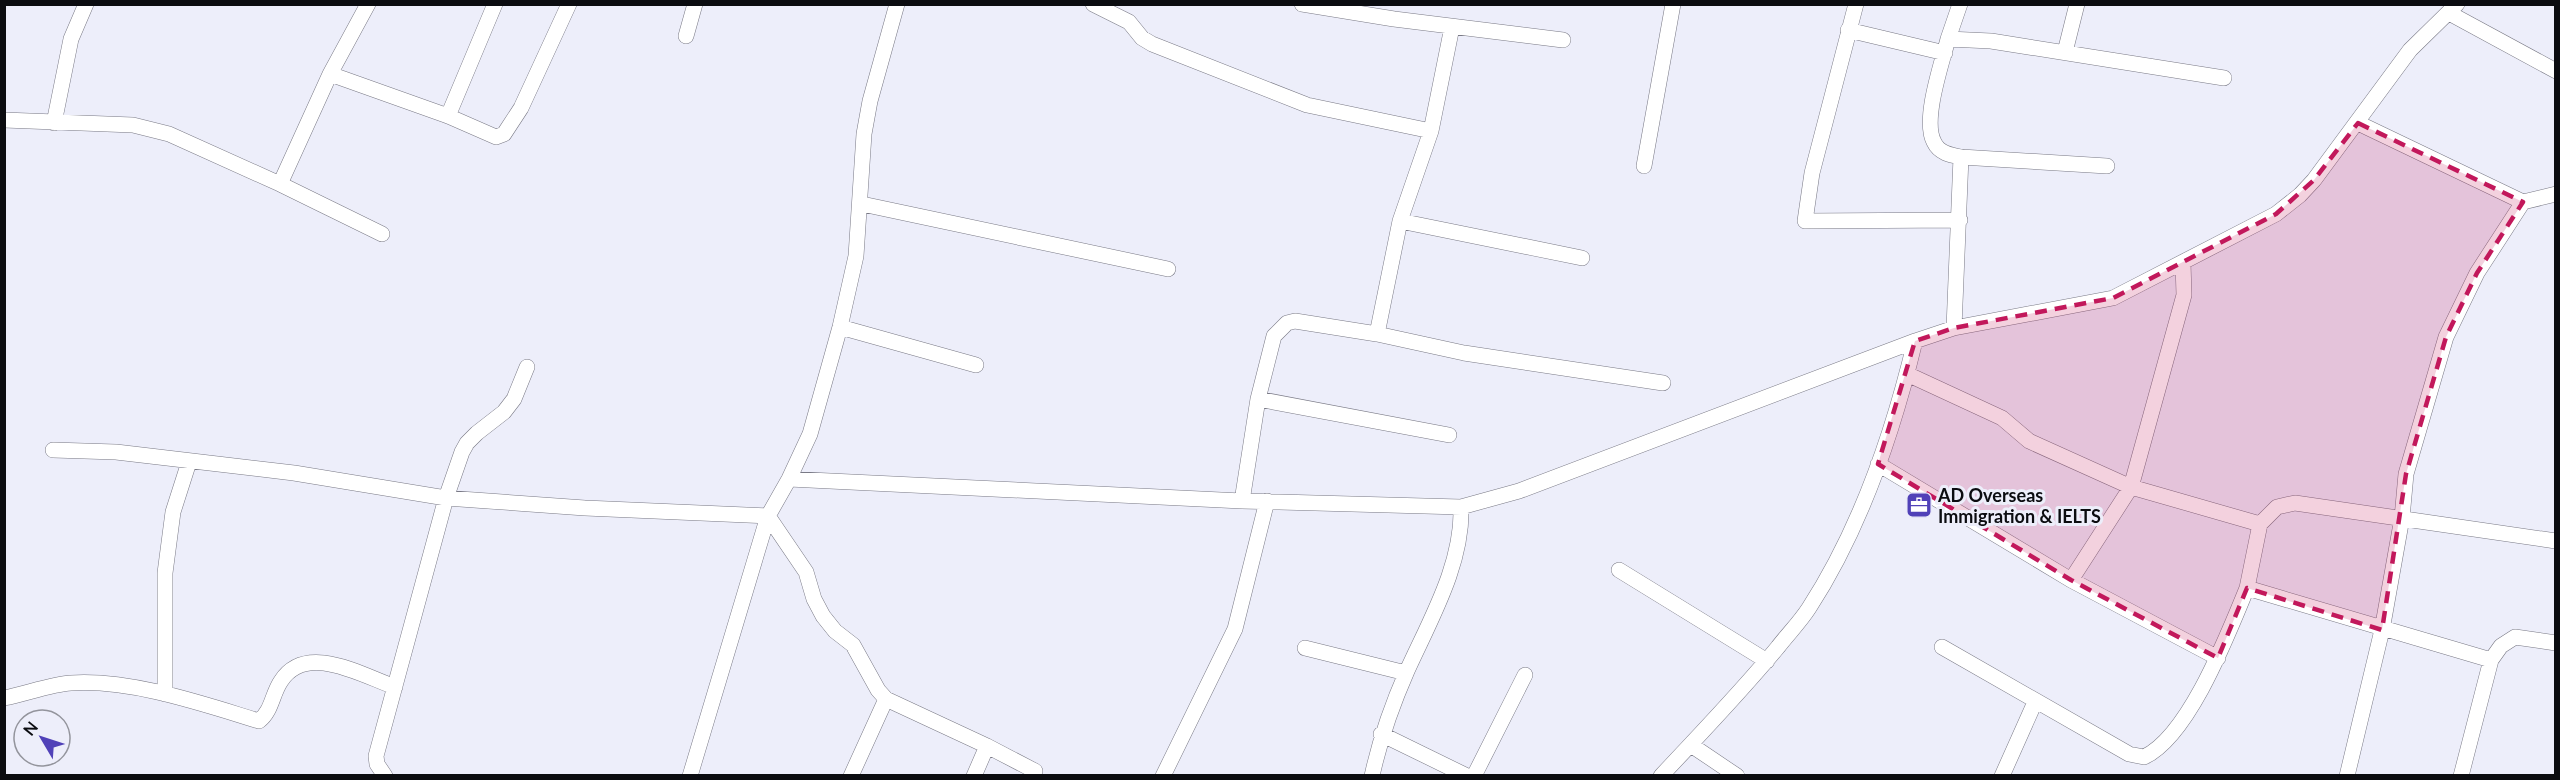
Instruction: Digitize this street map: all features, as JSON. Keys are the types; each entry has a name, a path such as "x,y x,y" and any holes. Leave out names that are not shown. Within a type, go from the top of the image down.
{"street":[{"path":"54,123 71,39 86,4"},
{"path":"280,184 330,74 368,4"},
{"path":"448,116 495,4"},
{"path":"330,74 448,116 496,137 504,134 522,108 569,4"},
{"path":"686,36 695,4"},
{"path":"690,776 768,516 789,479 810,434 840,327 856,256 862,204 864,134 870,101 897,4"},
{"path":"1093,4 1129,22 1136,27 1142,38 1152,45 1296,101 1358,118 1431,131"},
{"path":"1302,4 1452,27 1563,40"},
{"path":"1644,166 1673,4"},
{"path":"1856,4 1812,173 1805,221 1960,220"},
{"path":"1960,4 1946,46 1932,110 1931,135 1939,149 1946,154 1961,157 2107,166"},
{"path":"2065,52 2077,4"},
{"path":"789,479 1242,501 1461,507 1519,491 1914,341 1954,328 2113,298 2183,263 2276,214 2300,195 2358,123 2410,51 2453,9 2556,71"},
{"path":"1377,334 1400,221 1431,131 1452,27"},
{"path":"1848,30 1946,46 1991,42 2224,78"},
{"path":"4,120 133,125 169,134 280,184 382,234"},
{"path":"2358,123 2523,202 2556,194"},
{"path":"1954,328 1961,157"},
{"path":"2347,776 2382,630 2402,518 2406,474 2446,337 2477,273 2523,202"},
{"path":"862,204 1168,269"},
{"path":"1400,221 1582,258"},
{"path":"2071,580 2132,487 2184,295 2183,263"},
{"path":"1242,501 1258,399 1274,336 1287,323 1303,321 1464,353 1663,383"},
{"path":"840,327 976,365"},
{"path":"1661,776 1755,676 1808,609 1839,558 1878,464 1907,374 1914,341"},
{"path":"385,776 377,764 376,756 446,498 467,443 504,412 513,399 527,367"},
{"path":"1907,374 2002,418 2029,441 2132,487 2260,524"},
{"path":"1258,399 1449,435"},
{"path":"53,450 116,452 294,473 446,498 585,508 768,516"},
{"path":"165,694 165,573 173,512 189,462"},
{"path":"1878,464 2071,580 2218,658"},
{"path":"1163,776 1235,629 1267,501"},
{"path":"1942,648 2129,754 2144,757 2165,744 2178,727 2218,658 2247,588 2260,524 2277,507 2295,503 2556,541"},
{"path":"1372,776 1382,734 1458,547 1461,507"},
{"path":"768,516 806,572 814,599 823,616 835,631 853,645 878,690 886,699 987,746 1037,774"},
{"path":"1619,570 1767,661"},
{"path":"2247,588 2382,630 2491,660"},
{"path":"2461,776 2491,660 2501,646 2515,637 2556,643"},
{"path":"1305,648 1406,673"},
{"path":"4,698 69,683 87,682 165,694 259,721 268,712 280,682 296,665 307,662 332,665 395,687"},
{"path":"1474,776 1525,675"},
{"path":"851,776 886,699"},
{"path":"2002,776 2035,702"},
{"path":"1382,734 1467,776"},
{"path":"1691,744 1737,776"},
{"path":"974,776 987,746"}],"highlighted area":[{"path":"2358,123 2523,202 2477,273 2446,337 2406,474 2382,630 2247,588 2218,658 2071,580 1878,464 1915,341 1954,328 2113,298 2276,214 2314,180"}],"place":[{"name":"AD Overseas Immigration & IELTS","path":"1919,505"}]}
